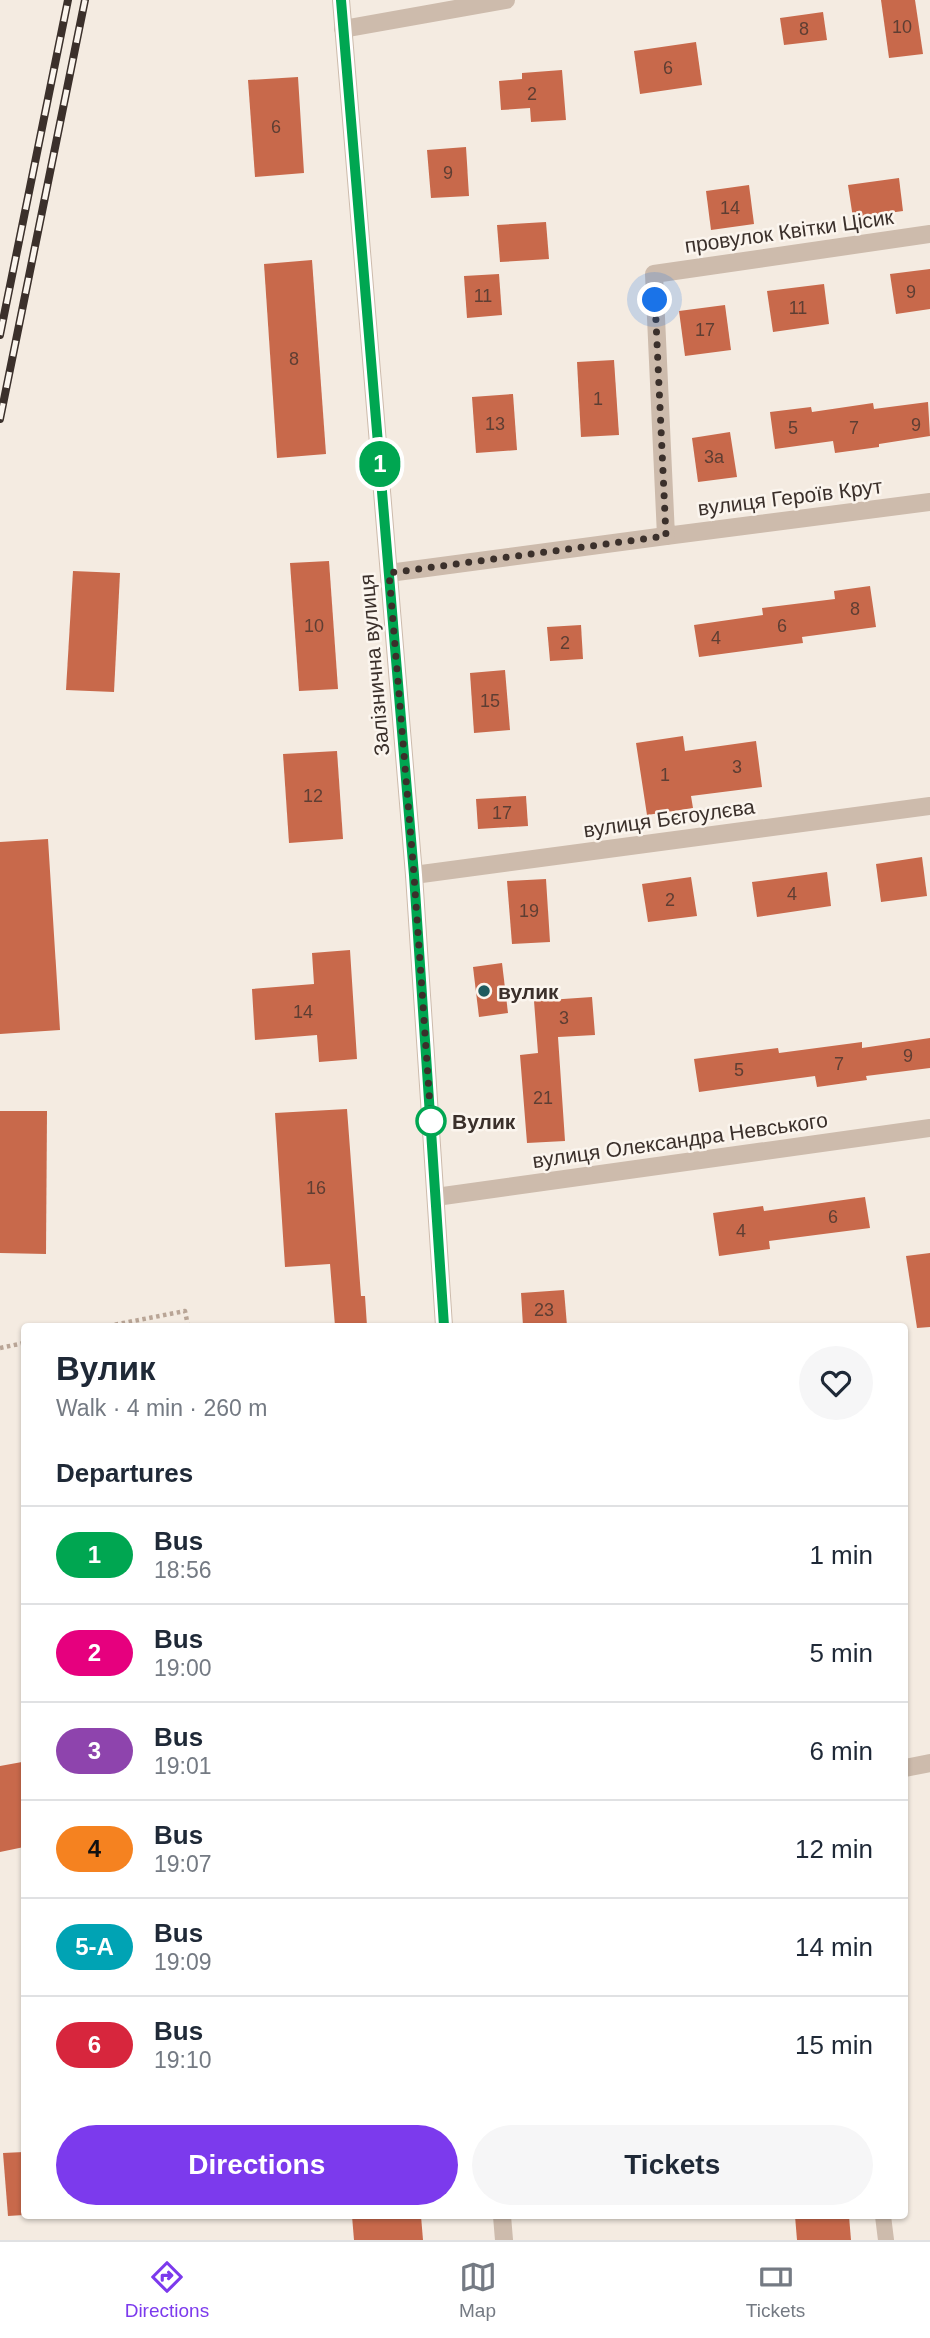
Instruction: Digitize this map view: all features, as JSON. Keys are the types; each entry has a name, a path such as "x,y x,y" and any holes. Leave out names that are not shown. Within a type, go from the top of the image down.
{"street":[{"name":"Залізнична вулиця","path":"341,0 414,875 444,1323"},
{"path":"343,29 506,0"},
{"name":"провулок Квітки Цісик","path":"666,536 654,274 930,234"},
{"name":"вулиця Героїв Крут","path":"389,573 930,502"},
{"name":"вулиця Бєгоулєва","path":"414,875 930,806"},
{"name":"вулиця Олександра Невського","path":"436,1197 930,1128"},
{"path":"908,1767 930,1763"},
{"path":"502,2219 504,2240"}],"lane":[{"path":"883,2219 886,2240"}],"path":[{"path":"123,1323 185,1311 187,1323"},
{"path":"0,1348 21,1344"}],"building":[{"path":"881,0 915,0 923,54 889,58"},
{"path":"823,12 827,40 784,45 780,18"},
{"path":"696,42 702,85 640,94 634,51"},
{"path":"562,70 566,120 531,122 530,108 501,110 499,81 522,79 522,73"},
{"path":"298,77 304,173 255,177 248,80"},
{"path":"466,147 469,196 431,198 427,150"},
{"path":"899,178 903,211 853,218 848,185"},
{"path":"749,185 754,224 711,230 706,191"},
{"path":"546,222 549,259 500,262 497,225"},
{"path":"312,260 326,454 277,458 264,264"},
{"path":"930,269 930,309 896,314 890,274"},
{"path":"499,274 502,315 467,318 464,276"},
{"path":"824,284 829,324 773,332 767,291"},
{"path":"725,305 731,350 685,356 679,311"},
{"path":"614,360 619,435 581,437 577,362"},
{"path":"513,394 517,450 476,453 472,397"},
{"path":"928,402 930,436 835,453 833,441 775,449 770,412 811,407 812,412 873,403 874,409"},
{"path":"730,432 737,477 698,482 692,438"},
{"path":"329,561 338,689 299,691 290,563"},
{"path":"73,571 120,573 114,692 66,690"},
{"path":"870,586 876,627 802,637 803,643 699,657 694,625 763,615 762,608 835,599 834,591"},
{"path":"581,625 583,659 550,661 547,627"},
{"path":"505,670 510,730 474,733 470,673"},
{"path":"683,736 685,751 756,741 762,787 691,796 693,808 647,815 636,743"},
{"path":"337,751 343,839 289,843 283,754"},
{"path":"526,796 528,826 478,829 476,799"},
{"path":"48,839 60,1030 0,1034 0,842"},
{"path":"922,857 927,896 881,902 876,864"},
{"path":"827,872 831,906 757,917 752,882"},
{"path":"691,877 697,916 648,922 642,884"},
{"path":"546,879 550,942 512,944 507,881"},
{"path":"350,950 357,1059 319,1062 317,1035 255,1040 252,989 314,984 312,953"},
{"path":"502,963 508,1013 479,1017 473,967"},
{"path":"592,997 595,1035 558,1037 565,1141 527,1143 520,1055 538,1053 534,1001"},
{"path":"930,1038 930,1068 866,1076 867,1080 817,1087 815,1076 699,1092 694,1059 778,1048 779,1053 862,1042 862,1048"},
{"path":"347,1109 361,1296 365,1296 367,1323 335,1323 330,1264 285,1267 275,1113"},
{"path":"0,1111 47,1111 46,1254 0,1253"},
{"path":"865,1197 870,1228 769,1241 770,1249 719,1256 713,1213 763,1206 764,1211"},
{"path":"930,1253 930,1327 917,1328 906,1256"},
{"path":"564,1290 567,1323 523,1323 521,1293"},
{"path":"21,1762 21,1848 0,1852 0,1766"},
{"path":"21,2152 21,2215 8,2216 3,2153"},
{"path":"352,2219 421,2219 423,2240 354,2240"},
{"path":"795,2219 849,2219 851,2240 797,2240"}],"railway":[{"path":"0,335 68,0"},
{"path":"0,419 85,0"}],"bus line":[{"name":"1","path":"341,0 414,875 444,1323"}],"place":[{"name":"вулик","path":"484,991"},
{"name":"Вулик","path":"431,1121"}],"route":[{"path":"431,1121 389,573 666,536 655,300"}]}
